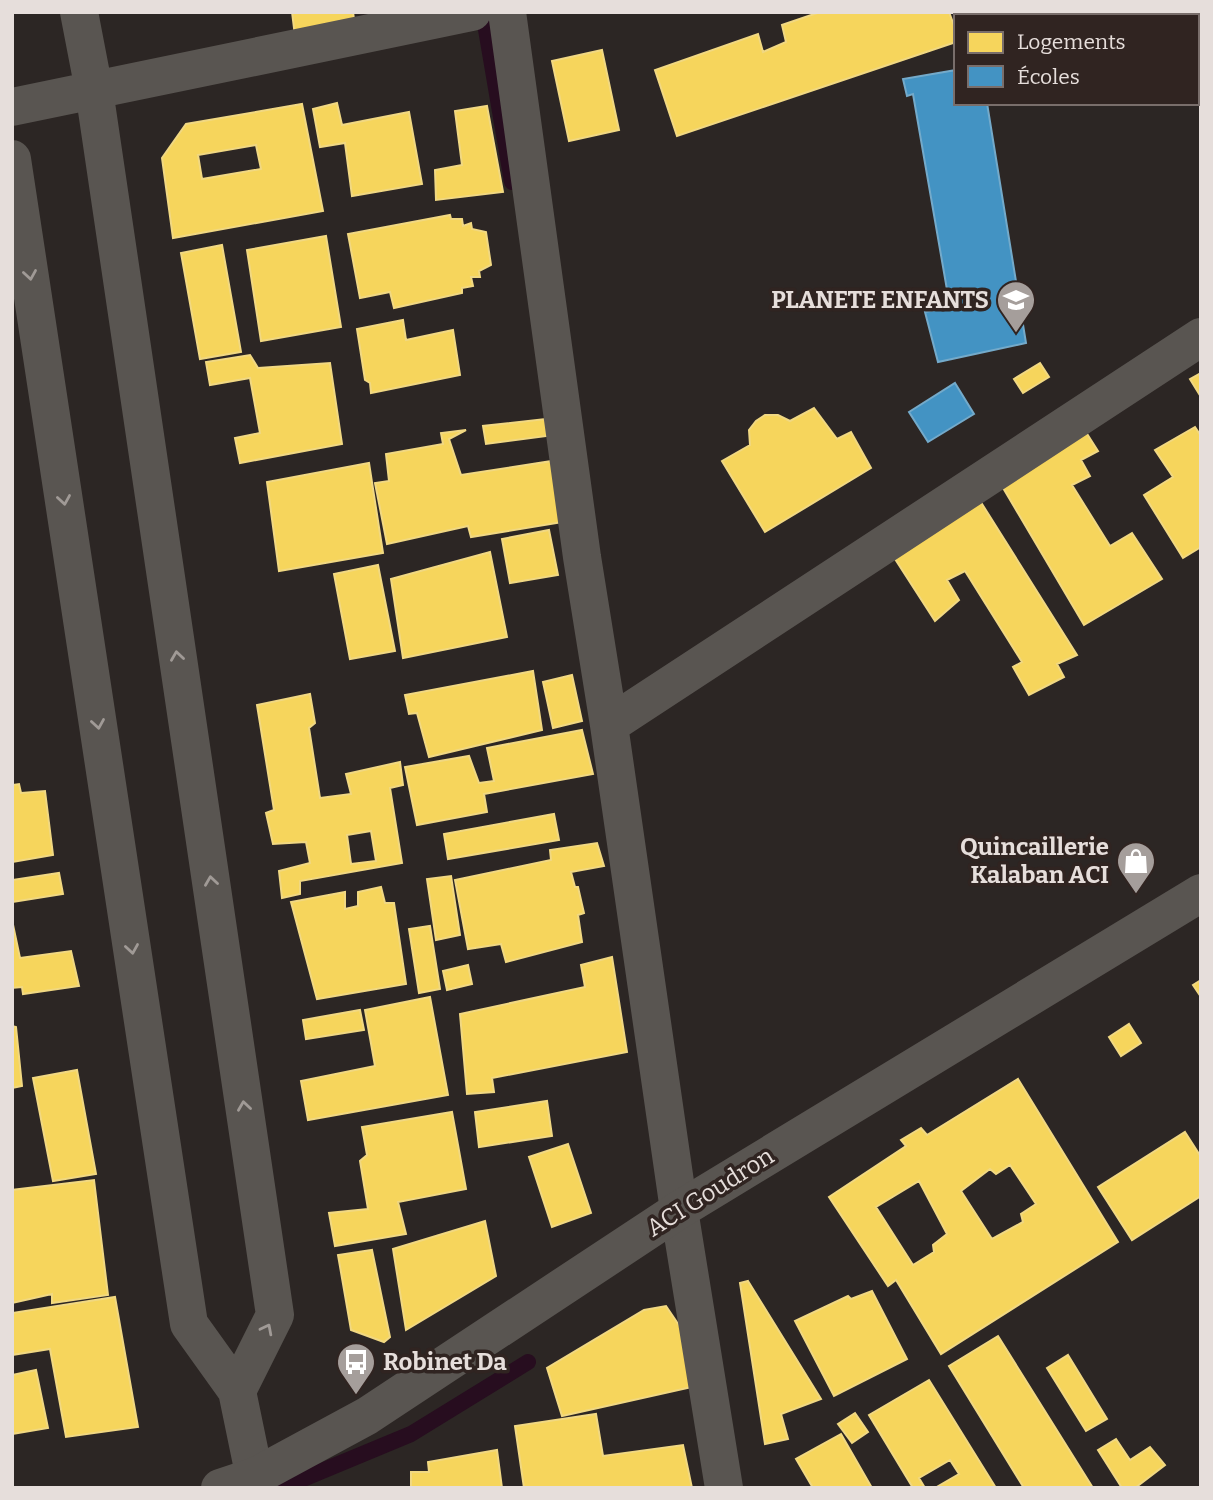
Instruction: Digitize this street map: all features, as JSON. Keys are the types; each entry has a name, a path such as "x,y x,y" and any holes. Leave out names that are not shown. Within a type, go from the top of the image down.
{"street":[{"path":"79,12 94,90 275,1315 237,1391"},
{"path":"12,107 472,12"},
{"path":"507,12 582,557 679,1210 724,1488"},
{"path":"12,159 189,1324 237,1391 257,1482"},
{"path":"609,725 1201,337"},
{"name":"ACI Goudron","path":"220,1488 257,1482 367,1416 679,1210 1201,893"}],"building: Logements":[{"path":"292,12 353,12 355,26 295,36"},
{"path":"820,12 949,12 954,26 954,43 677,136 655,70 758,34 763,52 786,42 782,25"},
{"path":"960,12 992,14 960,14"},
{"path":"602,50 619,130 569,141 552,61"},
{"path":"337,103 342,125 409,112 422,184 352,196 345,143 320,147 313,109"},
{"path":"302,104 323,211 173,238 162,158 186,124","holes":["256,145 261,169 202,179 198,155"]},
{"path":"487,106 503,192 436,200 435,170 462,165 455,111"},
{"path":"450,215 451,219 462,219 463,226 471,223 472,229 486,232 491,265 479,271 480,277 471,277 473,286 462,288 462,293 394,308 390,292 360,298 348,234"},
{"path":"326,236 341,327 261,341 247,250"},
{"path":"222,245 241,352 200,359 181,253"},
{"path":"403,320 406,340 453,330 460,375 371,393 370,383 365,380 357,329"},
{"path":"250,355 258,368 330,363 342,444 240,463 235,438 260,433 250,378 210,385 206,362"},
{"path":"1040,363 1049,377 1023,393 1014,379"},
{"path":"1201,373 1201,397 1190,379"},
{"path":"814,408 837,439 851,432 871,468 765,532 722,461 750,445 749,430 765,415 778,415 790,421"},
{"path":"545,419 547,436 486,444 483,426"},
{"path":"1195,427 1201,436 1201,547 1183,558 1144,495 1173,477 1155,450"},
{"path":"1084,429 1098,451 1081,460 1090,476 1072,485 1110,546 1132,533 1162,579 1084,625 999,481"},
{"path":"466,430 449,439 461,475 552,461 563,522 471,537 468,526 387,544 375,483 389,481 386,454 443,444 441,433"},
{"path":"369,463 383,553 279,571 267,482"},
{"path":"977,496 1077,655 1057,664 1064,677 1029,695 1013,667 1022,662 965,571 947,580 959,600 935,621 888,548"},
{"path":"549,530 558,575 510,583 502,539"},
{"path":"490,552 507,637 403,658 391,579"},
{"path":"378,565 395,651 350,659 334,574"},
{"path":"533,671 542,730 429,757 417,713 409,714 405,695"},
{"path":"572,675 582,721 553,728 543,682"},
{"path":"310,694 315,723 309,728 320,798 351,794 346,774 400,762 403,785 390,788 402,863 300,881 300,894 282,898 279,871 310,863 306,842 273,844 266,813 274,810 257,705","holes":["371,831 376,861 351,864 347,835"]},
{"path":"582,730 593,774 484,794 487,812 417,825 405,767 469,756 479,783 494,781 487,748"},
{"path":"19,784 21,793 45,791 53,855 12,862 12,785"},
{"path":"554,814 559,840 448,859 444,834"},
{"path":"597,843 604,866 571,872 575,887 578,887 584,913 578,915 582,942 506,962 501,944 468,949 455,880 551,860 550,850"},
{"path":"59,873 63,894 12,902 12,880"},
{"path":"451,876 460,935 436,940 427,879"},
{"path":"381,887 385,903 394,903 406,984 317,999 291,902 345,892 345,909 358,906 358,892"},
{"path":"12,920 20,958 71,951 79,986 23,994 22,987 12,988"},
{"path":"430,926 440,989 419,993 409,929"},
{"path":"612,957 627,1052 492,1078 494,1092 467,1094 460,1014 585,987 581,965"},
{"path":"468,965 472,984 447,990 443,971"},
{"path":"1201,980 1201,997 1193,985"},
{"path":"430,997 448,1095 308,1120 301,1081 375,1066 365,1010"},
{"path":"360,1010 364,1030 306,1039 303,1020"},
{"path":"1129,1024 1141,1043 1121,1056 1109,1037"},
{"path":"12,1026 16,1027 22,1086 12,1088"},
{"path":"77,1070 96,1174 53,1181 33,1078"},
{"path":"1018,1079 1118,1242 941,1354 896,1280 888,1286 829,1197 906,1146 901,1140 921,1128 927,1135","holes":["1010,1165 1036,1204 1021,1214 1023,1222 992,1239 961,1191 990,1169 996,1174","919,1181 947,1234 933,1245 934,1252 913,1265 876,1207"]},
{"path":"547,1101 552,1136 479,1147 475,1112"},
{"path":"452,1112 466,1189 398,1202 406,1234 335,1246 329,1213 368,1209 360,1161 367,1155 362,1127"},
{"path":"1185,1132 1201,1157 1201,1196 1132,1240 1098,1187"},
{"path":"568,1144 591,1213 552,1227 529,1157"},
{"path":"94,1180 108,1295 52,1303 52,1294 12,1303 12,1190"},
{"path":"485,1221 496,1276 406,1330 393,1249"},
{"path":"372,1250 390,1337 384,1342 351,1330 338,1255"},
{"path":"748,1281 821,1399 781,1414 788,1439 765,1444 740,1283"},
{"path":"872,1291 907,1359 834,1396 795,1321 848,1296 851,1299"},
{"path":"115,1297 138,1427 66,1437 50,1349 12,1355 12,1313"},
{"path":"666,1306 685,1334 692,1387 562,1416 547,1368 644,1310"},
{"path":"998,1336 1093,1488 1024,1488 949,1366"},
{"path":"1068,1355 1107,1419 1086,1431 1047,1368"},
{"path":"36,1370 48,1428 12,1434 12,1375"},
{"path":"929,1380 996,1488 935,1488 959,1474 950,1460 919,1478 925,1488 913,1488 869,1415"},
{"path":"855,1413 868,1432 852,1443 838,1424"},
{"path":"596,1414 603,1456 683,1445 692,1488 524,1488 515,1426"},
{"path":"841,1434 872,1488 813,1488 796,1459"},
{"path":"1116,1439 1130,1460 1150,1447 1165,1465 1135,1488 1122,1488 1098,1450"},
{"path":"497,1450 502,1488 411,1488 411,1472 429,1472 428,1462"}],"building: Écoles":[{"path":"954,70 954,105 987,105 1026,343 938,362 925,312 950,307 913,94 907,96 903,79"},
{"path":"955,383 974,414 928,442 909,412"}],"waterway":[{"path":"483,12 512,182"},
{"path":"281,1488 411,1434 528,1362"}],"place":[{"name":"PLANETE ENFANTS","path":"1016,334"},
{"name":"Quincaillerie Kalaban ACI","path":"1136,895"},
{"name":"Robinet Da","path":"356,1396"}]}
